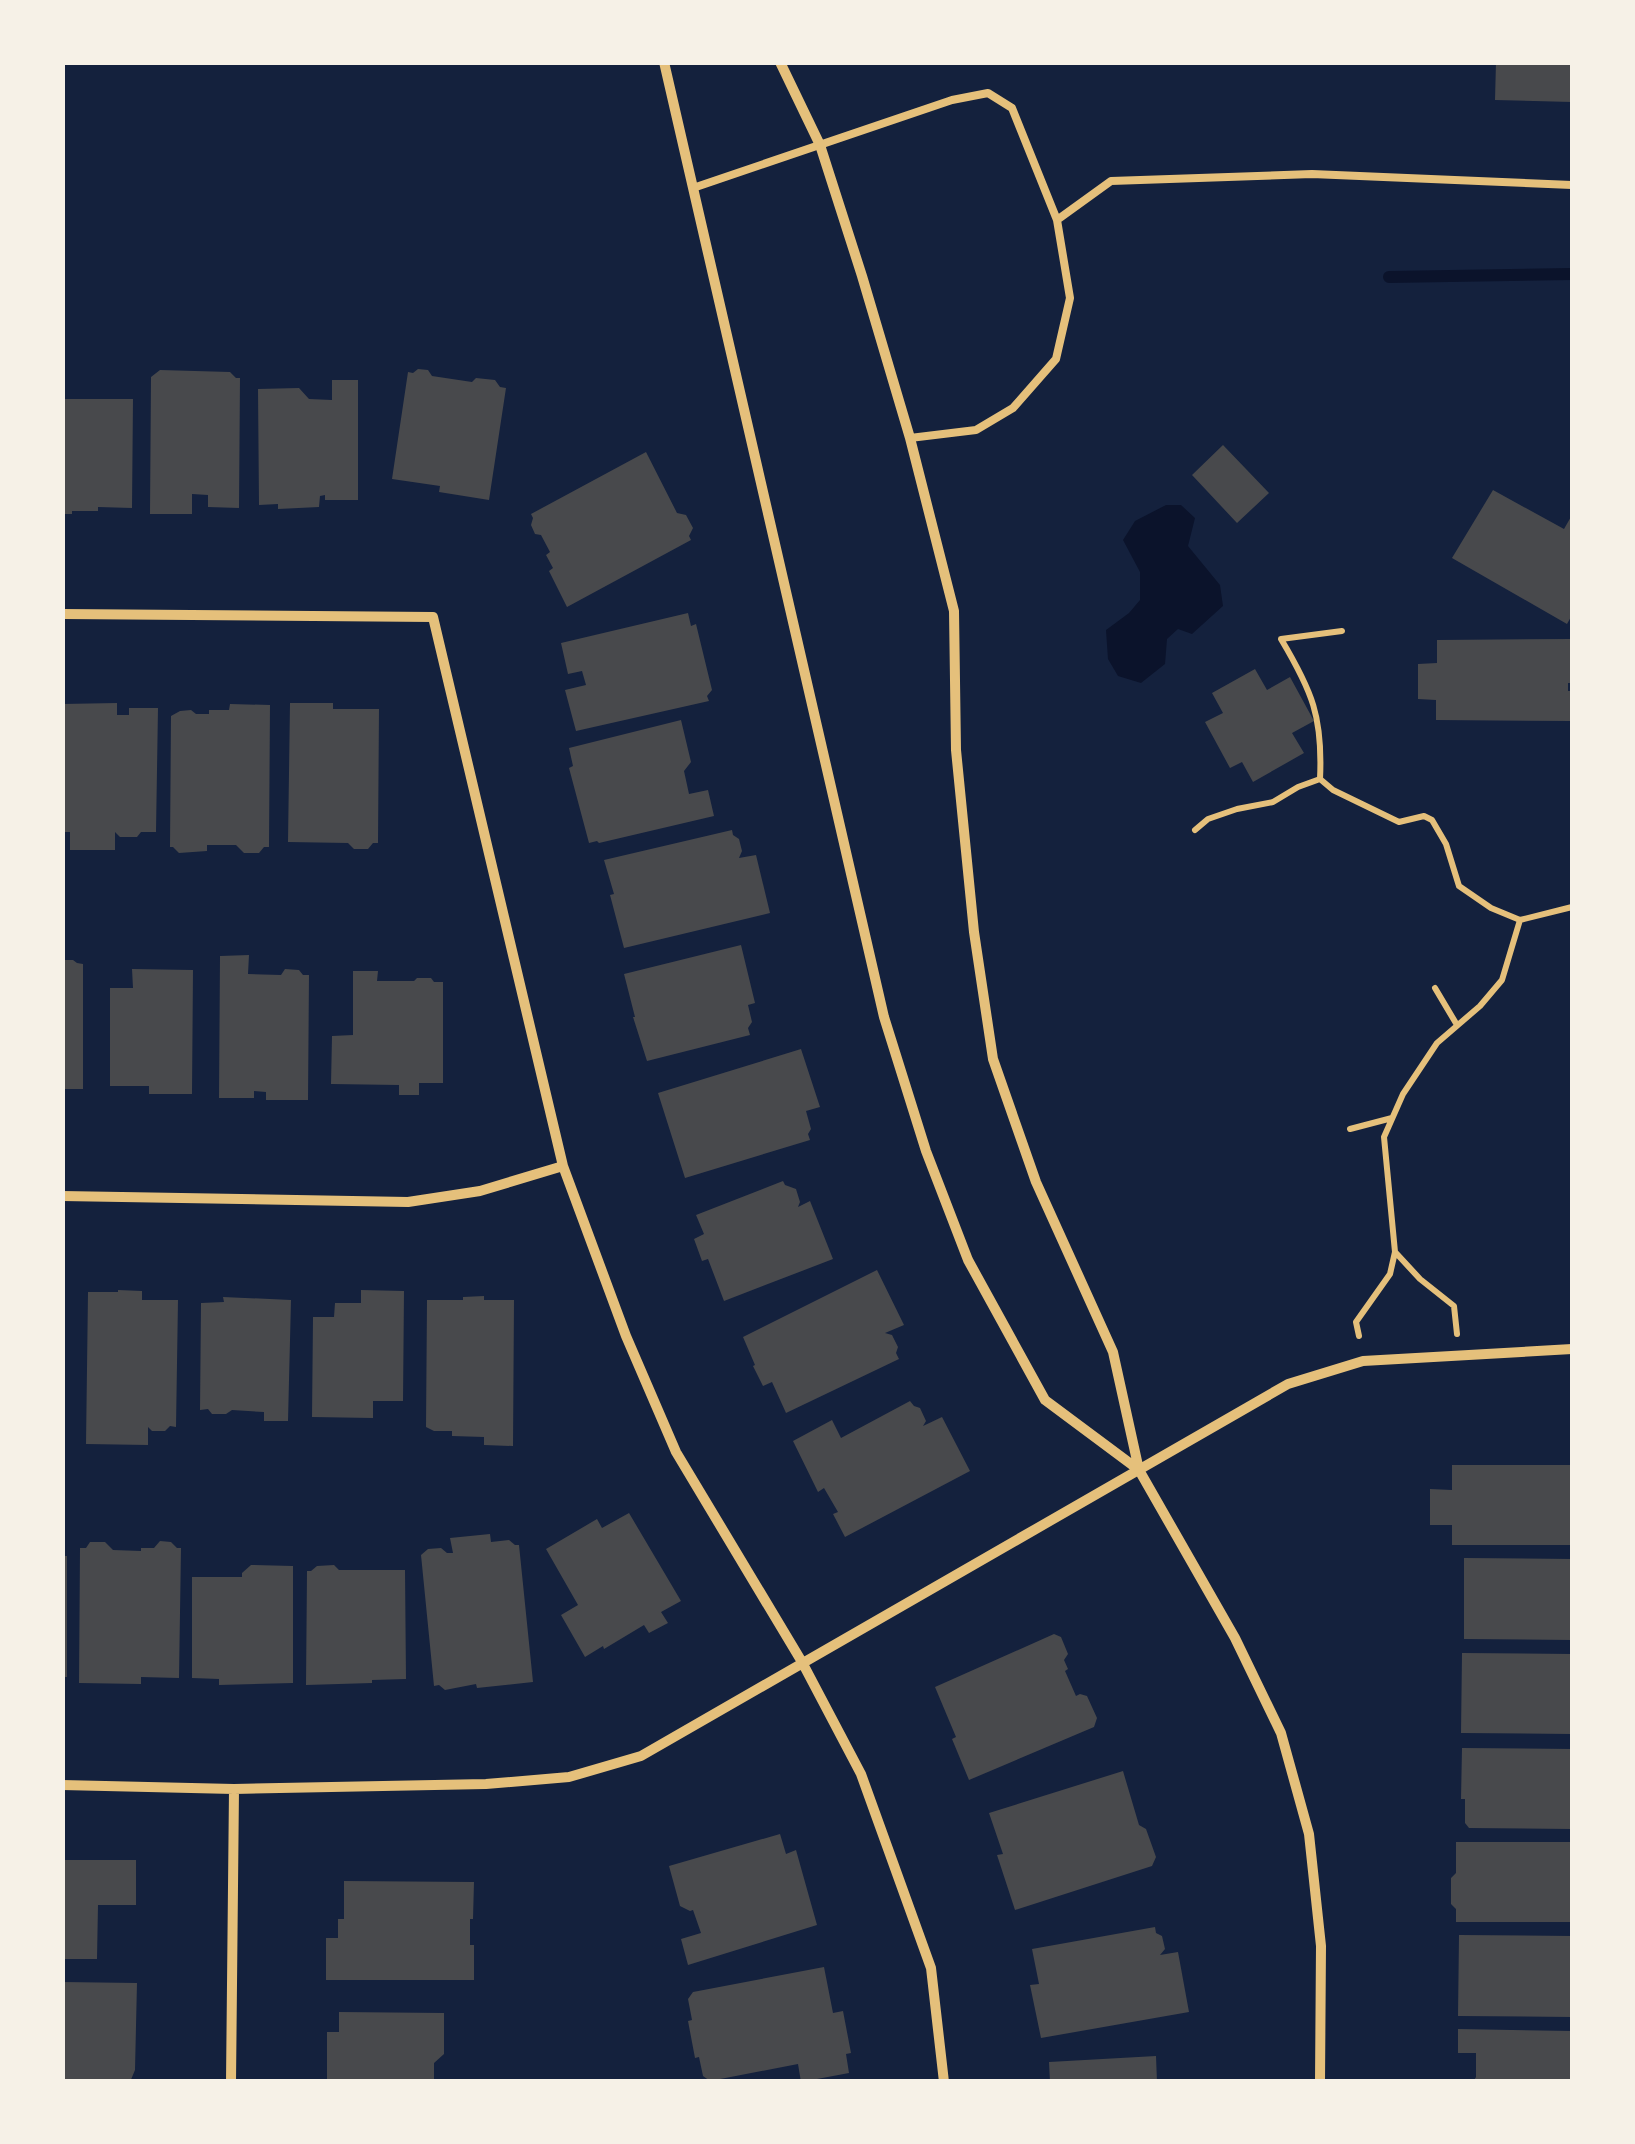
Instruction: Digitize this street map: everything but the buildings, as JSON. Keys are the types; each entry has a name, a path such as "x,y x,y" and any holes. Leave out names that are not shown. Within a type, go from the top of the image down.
{"street":[{"path":"664,62 884,1017 926,1150 968,1260 1044,1400 1139,1470"},
{"path":"780,62 820,145 862,276 910,438 954,611 956,750 974,932 993,1059 1036,1182 1112,1352 1139,1470 1236,1638 1281,1733 1309,1834 1320,1946 1320,2082"},
{"path":"62,614 433,617 563,1166 626,1336 676,1452 802,1662 862,1774 930,1968 944,2082"},
{"path":"62,1196 408,1202 480,1190 563,1166"},
{"path":"62,1785 234,1789 486,1784 569,1777 640,1756 1288,1384 1363,1361 1572,1349"},
{"path":"232,2082 234,1789"}],"lane":[{"path":"693,188 952,100 988,93 1012,108 1057,220 1070,298 1056,359 1013,408 976,430 910,438"},
{"path":"1057,220 1111,181 1312,174 1572,186"}],"path":[{"path":"1320,779 1322,744 1316,709 1281,639 1342,631"},
{"path":"1195,830 1208,819 1273,802 1320,779"},
{"path":"1320,779 1333,790 1399,822 1424,816 1432,820 1446,844 1459,886 1491,908 1520,920 1572,907"},
{"path":"1363,1361 1356,1322 1390,1274 1396,1252 1384,1136 1403,1094 1437,1043 1480,1006 1502,980 1520,920"},
{"path":"1435,988 1457,1025"},
{"path":"1350,1129 1393,1117"},
{"path":"1396,1252 1420,1279 1454,1306 1460,1355"}],"water":[{"path":"1166,505 1181,505 1195,518 1188,546 1220,585 1223,606 1192,634 1178,629 1167,639 1165,664 1141,683 1118,676 1108,659 1106,630 1140,600 1140,572 1123,540 1135,521"}],"waterway":[{"path":"1389,277 1572,274"}]}
